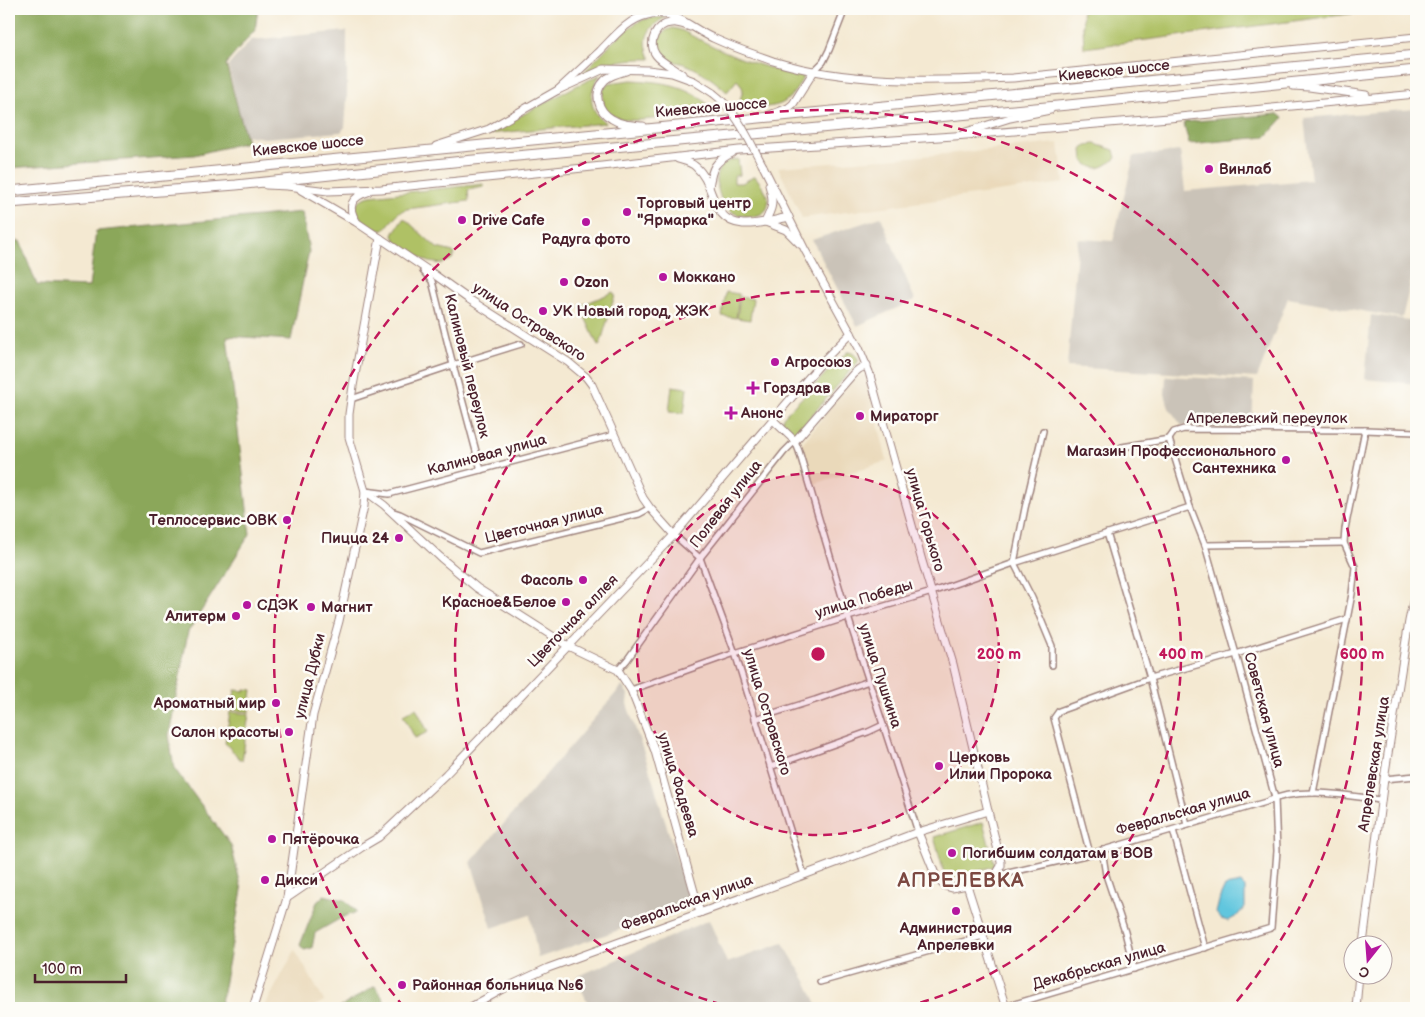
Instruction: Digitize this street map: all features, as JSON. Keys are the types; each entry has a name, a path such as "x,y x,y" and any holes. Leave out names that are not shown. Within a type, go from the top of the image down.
{"highway":[{"name":"Киевское шоссе","path":"9,191 426,149 1416,55"},
{"name":"Киевское шоссе","path":"9,203 236,186 473,160 1068,105 1416,70"}],"main road":[{"path":"558,90 628,24 648,14 660,13 678,17 712,37 752,54 784,64 850,77 898,80 1013,78 1416,37"},
{"path":"697,29 669,23 658,30 653,39 652,47 658,57 713,93 735,115 805,250"},
{"path":"426,149 489,129 558,90 601,70 634,69 662,71 686,77"},
{"path":"634,69 606,79 600,86 599,105 606,115 620,123 656,127"},
{"path":"763,118 788,108 793,104 814,71"},
{"path":"1270,85 1309,87 1362,95 1397,96"},
{"path":"236,186 281,185 328,191 381,189 739,150 954,136 1169,118 1416,94"},
{"path":"954,136 1010,118 1068,105"},
{"path":"709,187 712,171 716,163 739,150"},
{"path":"675,158 686,161 696,167 709,187 716,206 727,218 744,224 789,217"},
{"path":"763,166 773,202 765,222"},
{"path":"299,188 380,238"},
{"path":"356,222 351,207 353,200 364,193 381,189"},
{"path":"765,222 789,232 805,250"},
{"name":"улица Островского","path":"380,238 474,303 568,362 586,377 592,385 636,484 650,508 674,535"},
{"name":"улица Дубки","path":"253,1008 287,898 313,715 341,611 364,506 365,491 349,437 351,399 380,238"},
{"name":"улица Горького","path":"805,250 867,366 953,664 1002,862 995,876"},
{"name":"Цветочная аллея","path":"287,898 379,837 470,748 674,535 822,362 850,333"},
{"name":"Полевая улица","path":"795,441 853,374 867,366"},
{"path":"773,420 795,441"},
{"path":"365,491 391,511 440,557 477,588 568,646 618,670"},
{"name":"Апрелевская улица","path":"1364,934 1384,779 1409,621 1416,589"},
{"name":"улица Фадеева","path":"618,670 632,690 655,751 700,913"},
{"name":"Февральская улица","path":"469,1008 505,988 548,968 918,832 988,810"},
{"path":"918,832 937,879 944,886 952,888 967,886 995,876"},
{"path":"967,886 1004,1008"},
{"path":"1356,1008 1358,984"}],"street":[{"path":"814,71 823,62 845,9"},
{"name":"Калиновый переулок","path":"423,272 432,281 481,470"},
{"path":"351,399 521,344"},
{"name":"Апрелевский переулок","path":"1122,446 1169,439 1174,432 1184,429 1416,432"},
{"path":"1313,793 1347,619 1355,567 1344,543 1345,529 1365,430"},
{"path":"1043,431 1014,563 1032,598 1052,646 1052,666"},
{"name":"Калиновая улица","path":"365,491 389,494 614,434"},
{"name":"Советская улица","path":"1169,439 1190,507 1205,545 1274,798 1277,850 1271,928 1205,948"},
{"name":"Полевая улица","path":"618,670 700,558 784,452 795,441"},
{"name":"улица Пушкина","path":"795,441 848,617 918,832"},
{"name":"улица Победы","path":"632,690 734,653 932,592 1014,563 1190,507"},
{"name":"Цветочная улица","path":"391,511 479,553 639,514 650,508"},
{"path":"1107,533 1150,678 1187,825"},
{"path":"674,535 700,558"},
{"path":"1205,545 1344,543"},
{"name":"улица Островского","path":"700,558 734,653 804,875"},
{"path":"1090,854 1054,718 1059,711 1150,678 1236,654 1347,619"},
{"path":"755,719 869,681"},
{"path":"770,766 883,725"},
{"path":"1384,779 1416,776"},
{"name":"Февральская улица","path":"995,876 1090,854 1274,798 1293,794 1313,793 1381,800"},
{"path":"1172,830 1205,948"},
{"path":"1102,850 1106,875 1125,932 1134,969"},
{"path":"820,982 983,936"},
{"name":"Декабрьская улица","path":"1004,1008 1205,948"}],"shaded area":[{"path":"347,31 347,99 345,127 341,132 265,138 245,135 228,66 251,40"},
{"path":"1416,109 1416,260 1402,318 1288,298 1257,378 1067,367 1078,239 1113,241 1134,156 1180,151 1185,191 1311,180 1304,118"},
{"path":"1059,143 1064,183 802,218 778,167 924,156"},
{"path":"881,217 915,300 857,326 812,240"},
{"path":"1371,315 1416,321 1416,384 1365,379"},
{"path":"862,374 867,377 887,461 814,484 801,445 847,386"},
{"path":"1166,376 1254,381 1252,428 1182,426 1169,408 1165,394"},
{"path":"622,686 628,694 627,704 691,905 538,958 530,915 492,928 471,862"},
{"path":"709,920 727,963 783,943 807,983 819,1008 590,1008 576,977"},
{"path":"295,950 324,1001 311,1008 264,1008"}],"green space":[{"path":"9,9 258,9 255,30 226,64 247,142 194,155 9,168"},
{"path":"1082,9 1388,9 1084,48"},
{"path":"666,17 654,25 646,40 646,46 651,59 632,59 616,62 583,73 630,27 646,19"},
{"path":"673,28 747,60 804,76 792,95 781,104 745,109 739,102 743,91 742,86 737,80 727,92 698,70 670,60 660,53 657,44 660,36"},
{"path":"600,75 593,88 592,101 596,113 606,123 487,134 576,86"},
{"path":"631,80 673,85 689,91 717,113 639,120 627,120 613,116 606,111 604,106 604,89 609,83"},
{"path":"1278,114 1283,118 1266,137 1189,144 1184,125 1184,122"},
{"path":"1095,144 1114,150 1116,158 1099,168 1091,167 1083,160 1082,150 1086,145"},
{"path":"738,159 740,175 734,176 734,183 742,183 755,176 765,190 768,206 761,214 743,216 737,214 727,208 721,199 716,180 718,171 725,163"},
{"path":"484,184 484,187 468,190 469,201 407,209 399,212 384,230 372,227 356,212 359,201 370,196"},
{"path":"302,212 309,251 291,340 227,336 250,534 188,632 169,735 174,768 231,845 242,890 220,1008 94,1008 83,1004 75,1008 9,1008 9,242 20,241 37,285 89,287 96,231"},
{"path":"404,218 437,248 453,252 455,254 452,259 442,264 429,262 396,242 393,235"},
{"path":"613,292 615,295 600,345 598,346 580,306"},
{"path":"726,292 739,294 736,318 722,316"},
{"path":"740,297 753,299 750,320 737,318"},
{"path":"847,352 855,355 858,358 858,362 799,430 793,432 786,428 782,422 783,417"},
{"path":"672,386 687,388 684,413 669,412"},
{"path":"245,689 252,690 249,712 232,710 235,690 245,691"},
{"path":"416,708 428,732 415,738 403,715"},
{"path":"230,712 249,714 242,761 225,743"},
{"path":"983,822 995,866 946,880 934,837"},
{"path":"324,895 345,900 357,912 343,917 315,933 312,948 304,950 300,945 317,902"},
{"path":"375,986 384,1000 385,1008 339,1008"}],"water":[{"path":"1241,883 1245,887 1245,907 1237,916 1228,921 1221,919 1216,913 1225,886"}],"place":[{"name":"Винлаб","path":"1209,169"},
{"name":"Торговый центр \"Ярмарка\"","path":"627,212"},
{"name":"Drive Cafe","path":"462,220"},
{"name":"Радуга фото","path":"586,222"},
{"name":"Моккано","path":"663,277"},
{"name":"Ozon","path":"564,282"},
{"name":"УК Новый город, ЖЭК","path":"543,311"},
{"name":"Агросоюз","path":"775,362"},
{"name":"Горздрав","path":"753,388"},
{"name":"Анонс","path":"731,413"},
{"name":"Мираторг","path":"860,416"},
{"name":"Магазин Профессионального Сантехника","path":"1286,460"},
{"name":"Теплосервис-ОВК","path":"287,520"},
{"name":"Пицца 24","path":"399,538"},
{"name":"Фасоль","path":"583,580"},
{"name":"Красное&Белое","path":"566,602"},
{"name":"СДЭК","path":"247,605"},
{"name":"Магнит","path":"311,607"},
{"name":"Алитерм","path":"236,616"},
{"name":"Ароматный мир","path":"276,703"},
{"name":"Салон красоты","path":"289,732"},
{"name":"Церковь Илии Пророка","path":"939,766"},
{"name":"Пятёрочка","path":"272,839"},
{"name":"Погибшим солдатам в ВОВ","path":"952,853"},
{"name":"Дикси","path":"265,880"},
{"name":"Администрация Апрелевки","path":"956,911"},
{"name":"Районная больница №6","path":"402,985"}],"district":[{"name":"АПРЕЛЕВКА","path":"961,881"}]}
